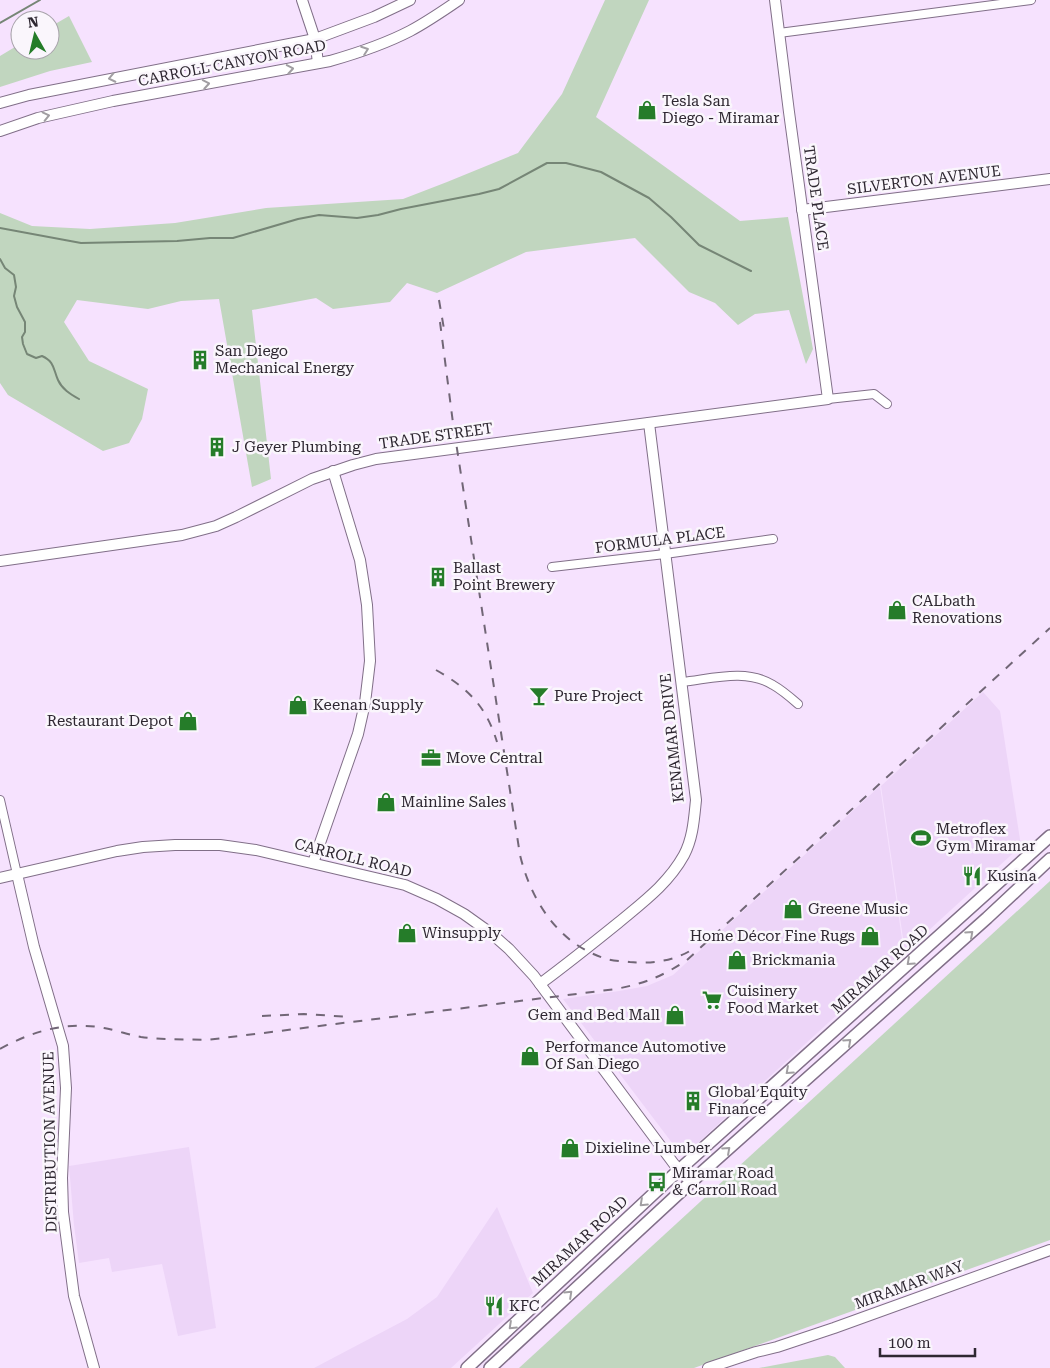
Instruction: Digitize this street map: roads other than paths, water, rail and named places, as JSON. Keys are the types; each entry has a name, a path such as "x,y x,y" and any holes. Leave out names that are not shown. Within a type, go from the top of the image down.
{"main road":[{"name":"MIRAMAR ROAD","path":"466,1368 679,1170 1050,836"},
{"path":"490,1368 691,1182 987,918 1050,859"}],"street":[{"path":"302,0 315,38 318,63"},
{"name":"CARROLL CANYON ROAD","path":"0,104 29,94 315,38 374,17 410,0"},
{"name":"CARROLL CANYON ROAD","path":"0,131 38,118 113,101 318,63 360,52 410,31 459,0"},
{"name":"TRADE PLACE","path":"775,0 828,400"},
{"path":"779,33 1030,0"},
{"name":"SILVERTON AVENUE","path":"802,210 1050,180"},
{"name":"TRADE STREET","path":"0,561 182,535 216,526 312,479 376,459 874,394 887,404"},
{"name":"KENAMAR DRIVE","path":"540,984 574,959 656,891 672,875 685,854 693,829 696,800 649,423"},
{"path":"313,863 358,734 365,703 370,661 367,605 360,560 333,471"},
{"name":"FORMULA PLACE","path":"552,567 773,539"},
{"path":"682,682 741,675 756,677 772,684 798,704"},
{"name":"DISTRIBUTION AVENUE","path":"0,800 34,947 63,1046 66,1088 62,1178 63,1212 74,1296 94,1368"},
{"name":"CARROLL ROAD","path":"0,878 117,851 143,847 175,844 220,846 246,849 313,863 405,885 437,899 464,914 492,934 534,976 679,1170 691,1182"},
{"name":"MIRAMAR WAY","path":"729,1368 777,1347 1050,1250"},
{"name":"MIRAMAR WAY","path":"708,1368 777,1347"}],"waterway":[{"path":"0,23 40,0"},
{"path":"0,228 81,243 233,238 298,219 319,215 357,218 479,194 499,189 547,163 566,163 601,172 649,198 699,245 751,271"},
{"path":"0,259 5,268 14,275 16,287 14,296 17,307 25,322 25,332 22,337 27,354 36,358 42,356 49,361 62,386 79,399"}],"railway":[{"path":"439,300 444,329"},
{"path":"440,322 453,423 520,855 531,889 550,919 561,932 590,952 607,959 638,963 654,962 671,959 693,949"},
{"path":"0,1049 25,1037 63,1027 90,1026 149,1038 207,1040 616,989 654,978 687,960 1050,628"},
{"path":"436,670 457,684 474,699 493,729 497,742"},
{"path":"262,1016 304,1014 351,1017"}],"place":[{"name":"Tesla San Diego - Miramar","path":"647,110"},
{"name":"San Diego Mechanical Energy","path":"200,360"},
{"name":"J Geyer Plumbing","path":"217,447"},
{"name":"Ballast Point Brewery","path":"438,577"},
{"name":"CALbath Renovations","path":"897,610"},
{"name":"Pure Project","path":"539,696"},
{"name":"Keenan Supply","path":"298,705"},
{"name":"Restaurant Depot","path":"188,721"},
{"name":"Move Central","path":"431,758"},
{"name":"Mainline Sales","path":"386,802"},
{"name":"Metroflex Gym Miramar","path":"921,838"},
{"name":"Kusina","path":"972,876"},
{"name":"Greene Music","path":"793,909"},
{"name":"Winsupply","path":"407,933"},
{"name":"Home Décor Fine Rugs","path":"870,936"},
{"name":"Brickmania","path":"737,960"},
{"name":"Cuisinery Food Market","path":"712,1000"},
{"name":"Gem and Bed Mall","path":"675,1015"},
{"name":"Performance Automotive Of San Diego","path":"530,1056"},
{"name":"Global Equity Finance","path":"693,1101"},
{"name":"Dixieline Lumber","path":"570,1148"},
{"name":"Miramar Road & Carroll Road","path":"657,1182"},
{"name":"KFC","path":"494,1306"}]}
